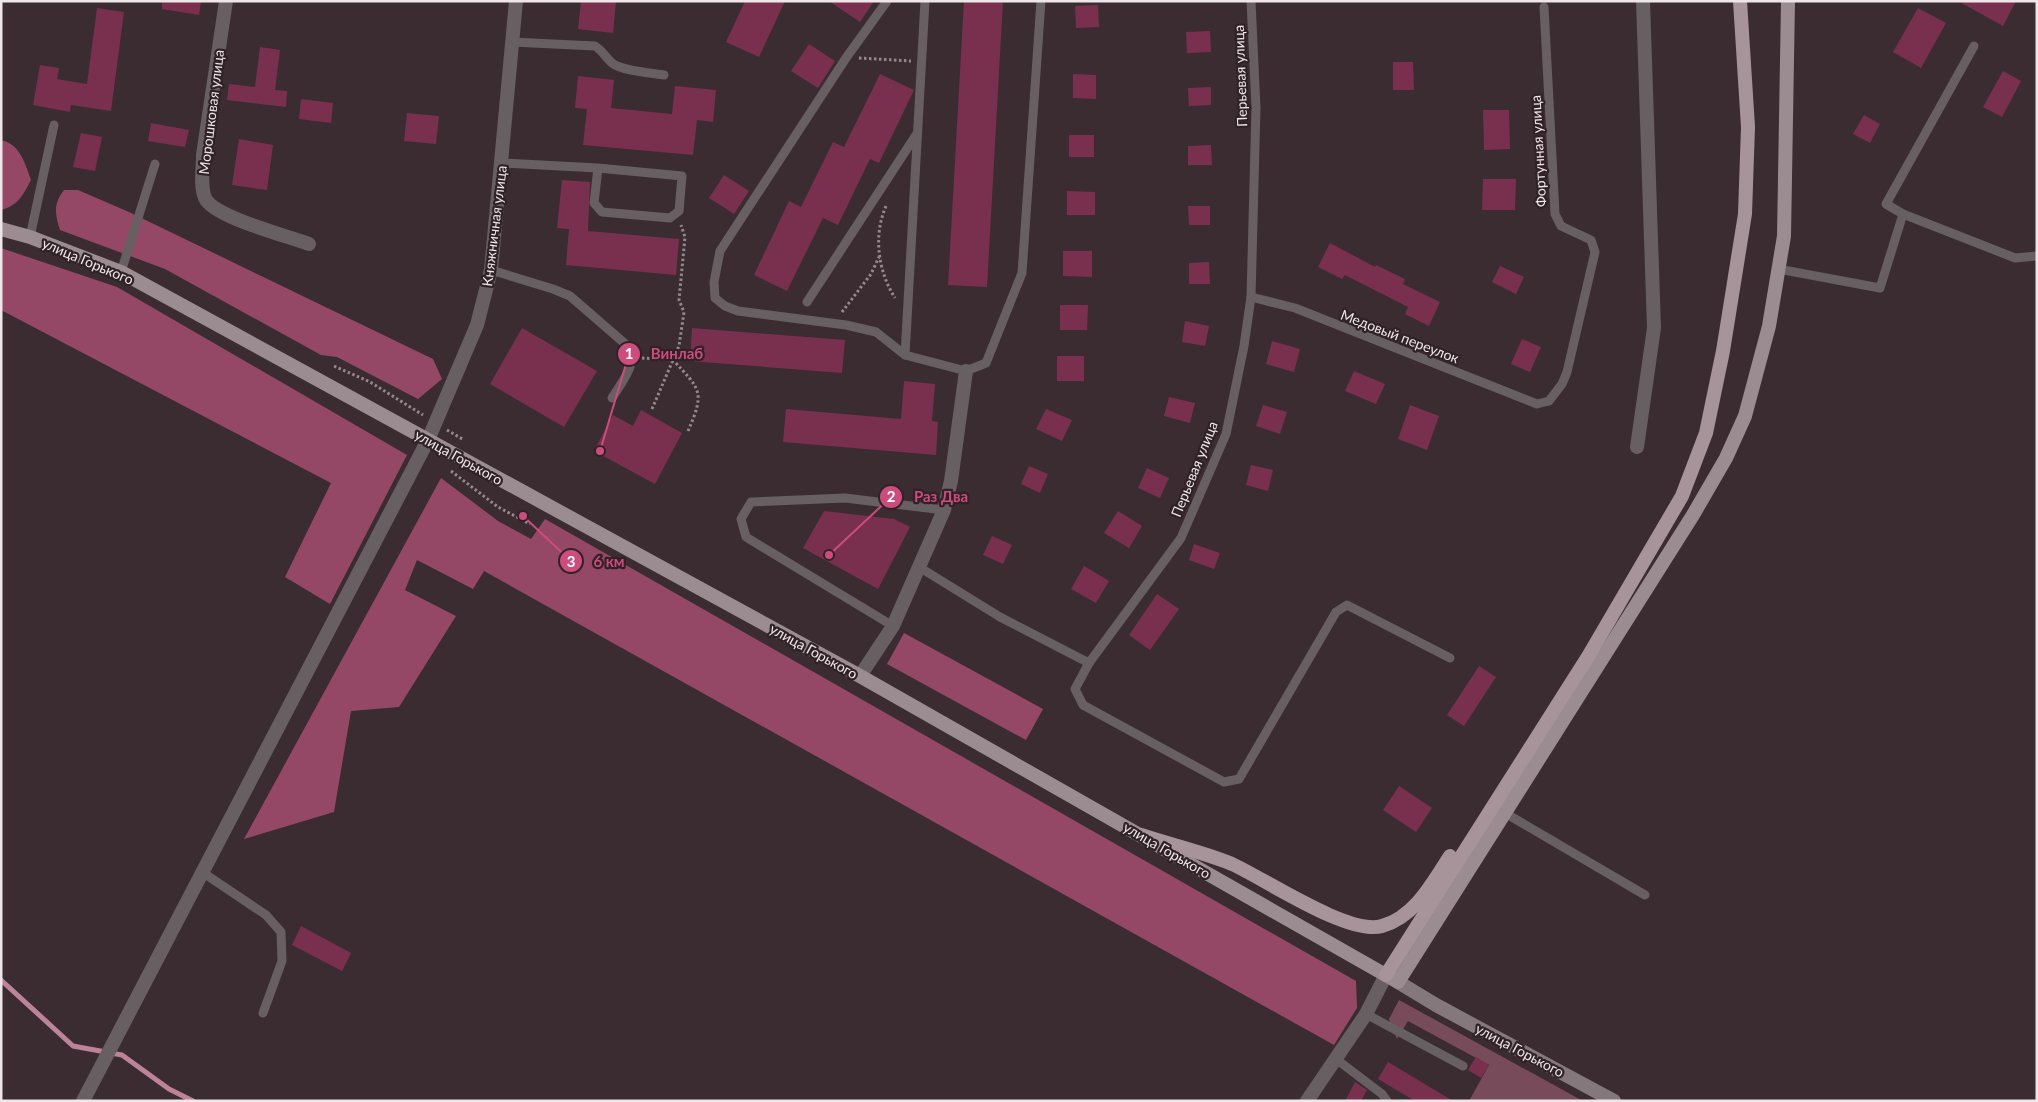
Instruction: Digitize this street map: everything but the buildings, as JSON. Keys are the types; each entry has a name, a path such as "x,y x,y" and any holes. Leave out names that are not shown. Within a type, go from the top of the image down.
{"highway":[{"path":"1392,978 1536,739 1589,655 1682,496 1706,433 1723,350 1745,214 1748,127 1740,1"},
{"path":"1141,835 1232,864 1344,921 1366,927 1381,927 1396,920 1412,908 1428,889 1511,766 1536,739"}],"main road":[{"path":"1392,978 1505,812 1693,515 1726,458 1747,407 1769,326 1784,236 1788,1"},
{"name":"улица Горького","path":"1,229 30,237 121,272 860,676 1392,978 1436,1005 1614,1101"}],"street":[{"name":"Морошковая улица","path":"226,1 203,155 204,197 210,205 227,215 309,244"},
{"name":"Княжничная улица","path":"82,1101 428,440 477,325 491,270 516,1"},
{"path":"1637,447 1654,328 1643,1"},
{"path":"860,676 892,626 944,510 951,481 966,371"},
{"path":"1307,1101 1392,978"}],"lane":[{"path":"887,1 846,58 720,251 714,282 716,298 725,306 738,311 876,332 905,355 966,371 986,363 1022,273 1041,1"},
{"path":"905,355 925,1"},
{"name":"Перьевая улица","path":"1251,1 1256,108 1251,297 1244,346 1226,434 1181,538 1089,664 1075,689 1083,705 1224,782 1239,779 1336,612 1347,605 1450,658"},
{"name":"Фортунная улица","path":"1537,404 1549,401 1562,384 1595,252 1591,240 1561,226 1555,214 1544,7"},
{"path":"512,42 595,46 603,51 613,64 664,75"},
{"path":"1974,46 1886,204 1903,214 2015,258 2037,256"},
{"path":"30,237 54,125"},
{"path":"807,302 917,134"},
{"path":"502,163 598,168 682,176 679,211 670,218 602,212 594,203 598,168"},
{"path":"121,272 155,164"},
{"path":"1778,269 1880,288 1903,214"},
{"path":"491,270 570,296 630,348 634,357 632,364 612,398"},
{"name":"Медовый переулок","path":"1251,297 1295,308 1537,404"},
{"path":"892,626 746,537 741,519 752,502 845,498 944,510"},
{"path":"919,567 1000,617 1089,664"},
{"path":"1505,812 1645,895"},
{"path":"202,872 266,915 281,932 282,960 263,1013"},
{"path":"1366,1014 1463,1066"},
{"path":"1336,1059 1382,1094 1387,1101"}],"path":[{"path":"846,58 921,61"},
{"path":"887,204 881,226 880,257 888,286 907,315"},
{"path":"652,409 679,346 684,312 680,300 685,237 675,214"},
{"path":"832,324 866,281 880,257"},
{"path":"634,357 673,360 694,383 699,395 696,413 688,432"},
{"path":"334,366 370,382 464,440"},
{"path":"448,469 498,507 530,524"}],"shaded area":[{"path":"1,140 13,146 21,155 31,180 23,195 16,202 1,210"},
{"path":"64,190 78,190 129,212 433,359 442,379 418,399 337,357 321,355 165,269 60,230 56,209 60,195"},
{"path":"1,248 117,287 407,455 330,604 285,577 331,483 1,310"},
{"path":"441,478 498,521 531,539 545,519 1356,981 1357,1008 1334,1045 484,571 473,589 417,560 405,590 456,616 399,707 351,711 334,812 244,839"},
{"path":"904,633 1043,709 1026,740 887,664"},
{"path":"1399,1000 1583,1101 1469,1101 1489,1065 1408,1021 1397,1039 1389,1019"}],"waterway":[{"path":"1,980 73,1046 122,1055 169,1089 193,1101"}],"place":[{"name":"Винлаб","path":"600,451"},
{"name":"6 км","path":"523,516"},
{"name":"Раз Два","path":"829,555"}]}
